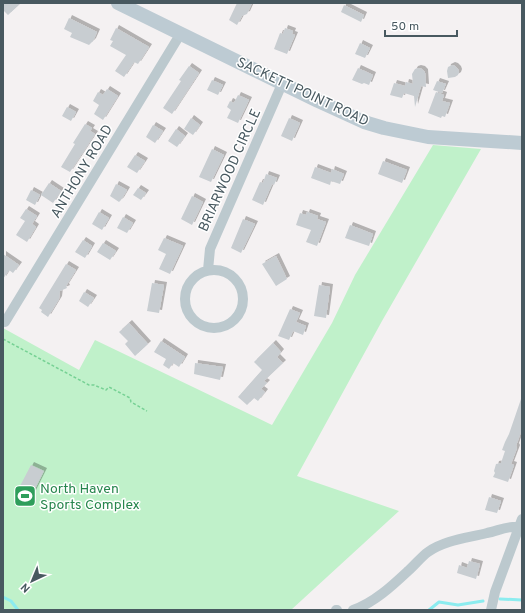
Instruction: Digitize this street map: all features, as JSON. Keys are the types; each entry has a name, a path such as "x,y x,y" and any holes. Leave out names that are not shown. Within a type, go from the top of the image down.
{"street":[{"name":"SACKETT POINT ROAD","path":"118,3 282,84 364,122 384,128 428,137 522,143"},
{"name":"ANTHONY ROAD","path":"5,322 181,33"},
{"name":"BRIARWOOD CIRCLE","path":"208,270 210,249 282,84"},
{"path":"208,270 217,270 227,273 235,279 240,287 243,297 242,307 237,316 230,323 221,327 212,328 203,326 195,321 185,306 184,296 192,280 199,274 208,270"},
{"path":"353,610 368,603 381,593 429,551 461,539 521,523"},
{"path":"491,610 495,592 521,523"}],"path":[{"path":"3,339 89,385 94,385 106,390 109,388 130,398 131,402 147,411"}],"green space":[{"path":"433,145 481,149 382,321 297,476 399,511 291,610 3,610 3,328 79,370 95,340 272,425 332,323 355,275"}],"building":[{"path":"3,3 21,3 8,15 3,10"},
{"path":"237,3 252,3 247,14 242,16 237,25 229,20"},
{"path":"344,5 364,15 361,22 341,12"},
{"path":"69,18 97,32 93,41 89,45 70,37 72,33 64,29"},
{"path":"116,28 149,47 138,64 134,62 124,77 115,71 126,55 110,46 113,41 110,40"},
{"path":"285,28 293,31 292,34 295,35 287,54 274,49 280,33 283,34"},
{"path":"360,43 370,48 365,58 355,54"},
{"path":"452,65 458,69 459,72 455,77 448,78 448,67"},
{"path":"189,66 199,73 172,114 163,108"},
{"path":"358,68 373,75 369,85 352,80"},
{"path":"418,68 425,72 426,87 421,86 415,107 414,96 404,93 402,98 390,95 394,83 405,86 406,82 413,84 412,74 415,69"},
{"path":"212,80 223,85 218,95 207,90"},
{"path":"437,81 446,84 442,93 433,90"},
{"path":"107,89 118,96 103,120 94,114 99,105 93,101 98,92 103,95"},
{"path":"436,92 444,95 442,101 450,103 445,117 442,116 441,118 428,113"},
{"path":"238,95 249,100 238,123 227,118 231,110 227,107 230,101 234,103"},
{"path":"67,107 76,112 71,121 62,116"},
{"path":"191,118 200,125 193,135 184,129"},
{"path":"289,118 300,123 292,141 281,136"},
{"path":"85,124 92,128 90,131 95,134 70,172 61,167 75,144 73,143"},
{"path":"153,125 163,131 155,143 146,137"},
{"path":"176,129 185,136 177,147 168,141"},
{"path":"212,149 224,155 211,182 199,177"},
{"path":"135,155 145,161 137,173 127,167"},
{"path":"383,161 407,170 402,183 378,174"},
{"path":"315,167 331,173 332,169 344,174 340,184 331,181 330,185 311,178"},
{"path":"266,174 277,178 274,185 272,184 263,205 252,200 260,182 263,183"},
{"path":"49,183 61,191 53,203 41,195"},
{"path":"116,184 127,190 119,202 110,196"},
{"path":"138,188 146,193 141,200 133,195"},
{"path":"31,190 40,195 35,205 26,200"},
{"path":"192,196 203,202 192,225 181,219"},
{"path":"26,209 37,216 32,224 36,227 27,242 16,235 25,221 20,218"},
{"path":"99,212 109,218 102,230 92,224"},
{"path":"307,212 318,216 317,219 326,222 317,246 306,242 311,230 296,225 300,213 306,215"},
{"path":"123,217 133,223 127,233 117,228"},
{"path":"243,219 255,224 241,253 231,248"},
{"path":"350,225 373,234 369,246 345,238"},
{"path":"164,238 183,246 170,274 159,269 166,254 158,250"},
{"path":"83,240 92,246 85,258 75,252"},
{"path":"103,243 116,251 110,260 97,252"},
{"path":"3,254 19,265 13,273 9,270 3,279"},
{"path":"276,256 287,279 276,286 262,264"},
{"path":"66,264 76,270 66,286 67,288 60,291 59,299 48,317 41,312 42,310 39,308"},
{"path":"152,283 164,285 159,313 147,311"},
{"path":"319,285 330,287 326,318 314,316"},
{"path":"84,292 94,298 88,307 79,301"},
{"path":"290,309 300,313 296,322 306,326 303,335 293,331 289,340 278,336"},
{"path":"129,323 148,344 135,356 125,344 128,341 119,332"},
{"path":"161,341 185,357 179,367 173,363 169,369 163,365 166,359 154,352"},
{"path":"273,343 281,352 277,357 283,363 264,381 267,383 261,389 265,392 258,401 254,398 247,405 238,397 262,370 254,362"},
{"path":"195,363 223,367 220,380 194,374"},
{"path":"521,399 522,429 511,464 514,465 508,482 493,477 496,464 501,463 505,451 502,450"},
{"path":"31,465 44,471 33,493 20,486"},
{"path":"489,497 501,501 497,513 485,510"},
{"path":"469,561 480,564 476,579 457,573 459,565 467,568"}],"waterway":[{"path":"3,597 11,601 18,610"},
{"path":"500,599 522,600"},
{"path":"429,610 439,602 458,605 483,601"}],"place":[{"name":"North Haven Sports Complex","path":"25,496"}]}
